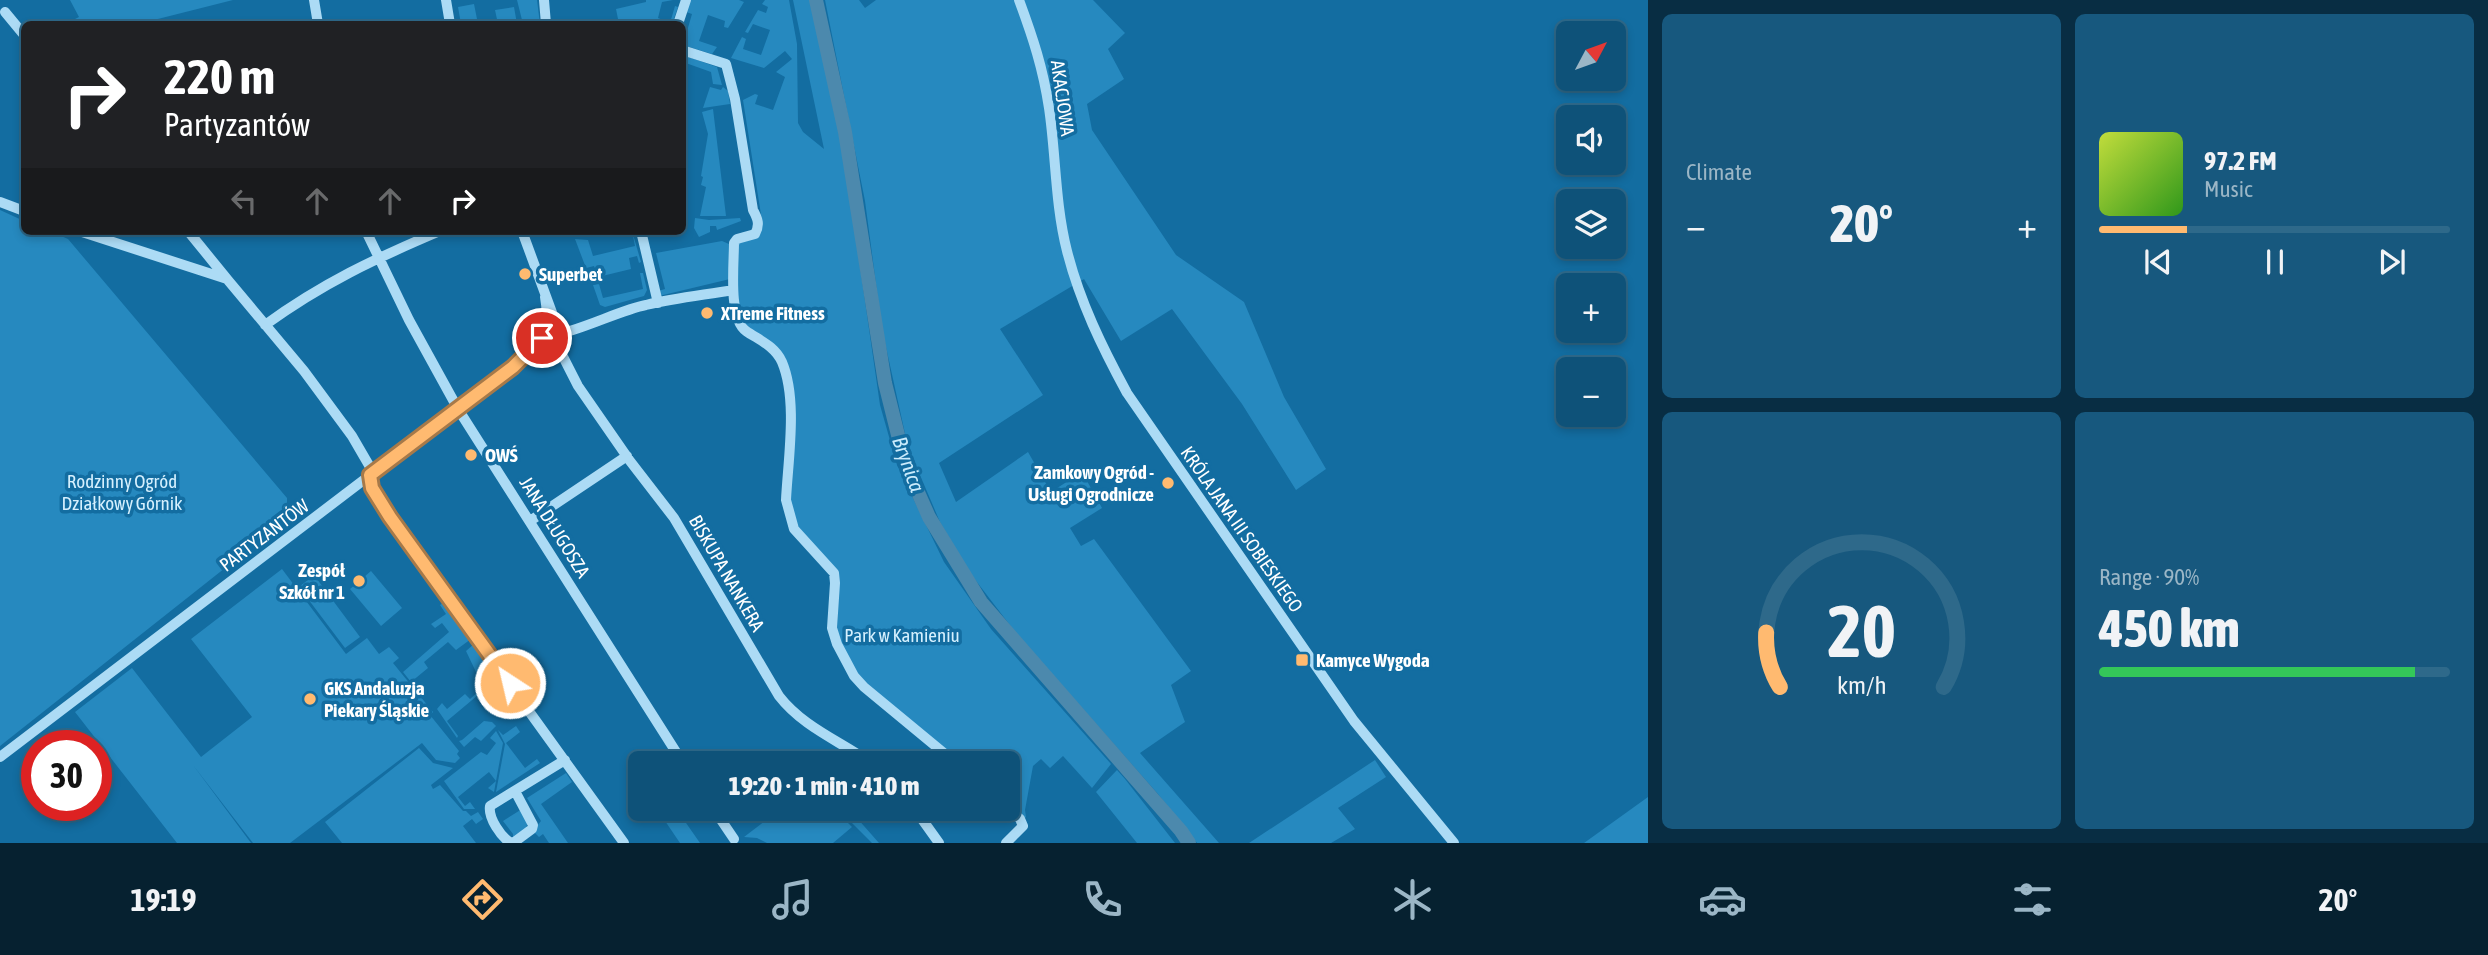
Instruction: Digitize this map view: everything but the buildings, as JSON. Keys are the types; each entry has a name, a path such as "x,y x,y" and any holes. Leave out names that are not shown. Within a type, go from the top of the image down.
{"street":[{"path":"314,0 318,21"},
{"path":"446,0 450,21"},
{"path":"544,0 546,21"},
{"path":"679,21 686,0"},
{"name":"AKACJOWA","path":"1019,0 1038,50 1049,109 1058,204"},
{"path":"5,12 21,31"},
{"path":"686,51 726,64 735,99 753,210 758,220 755,234 737,239 734,243 733,290 740,326 774,350 782,363 790,415 787,511 798,535 826,562 835,576 832,620 838,644 858,681 942,751"},
{"path":"0,202 21,210"},
{"name":"KRÓLA JANA III SOBIESKIEGO","path":"1058,204 1067,251 1084,304 1104,351 1128,393 1354,721 1454,843"},
{"path":"91,235 227,279"},
{"path":"191,235 331,405 370,467 372,488 390,517 624,843"},
{"name":"JANA DŁUGOSZA","path":"368,235 458,409 675,751"},
{"path":"265,325 316,289 431,235"},
{"path":"523,235 545,297 552,334"},
{"path":"641,235 658,303"},
{"path":"552,334 645,305 733,290"},
{"path":"545,297 552,334"},
{"name":"PARTYZANTÓW","path":"0,757 458,409 552,334"},
{"name":"BISKUPA NANKERA","path":"552,334 557,358 674,518 783,702 807,723 852,751"},
{"name":"BISKUPA NANKERA","path":"552,334 572,375"},
{"path":"527,355 545,353 557,358"},
{"path":"530,521 627,456"},
{"path":"515,791 533,825 512,843 506,840 488,811 493,804 565,760"},
{"path":"1006,843 1023,826 1020,819"},
{"path":"722,821 734,839"},
{"path":"923,821 939,843"}],"green space":[{"path":"70,0 233,0 150,21 71,21 79,17"},
{"path":"517,0 537,0 540,21 522,21"},
{"path":"673,0 662,2 658,18 665,21 618,21 616,9 646,2"},
{"path":"690,0 744,2 728,28 724,27 725,21 708,15 699,41 717,47 712,54 686,46 692,14 686,12"},
{"name":"Park w Kamieniu","path":"765,0 789,0 797,44 798,123 803,132 824,149 793,0 811,0 844,156 880,405 897,465 944,562 991,629 1111,764 1092,788 1063,756 1050,768 1041,759 1033,766 1024,819 1020,816 1020,751 945,751 861,681 837,636 838,581 791,516 786,367 742,325 736,285 738,243 762,221 743,100 758,95 755,104 773,110 785,77 776,72 792,59 785,51 764,68 731,58 742,37 746,39 743,49 761,55 770,30 753,24 748,33 745,32 758,10 766,13 768,7 762,4"},
{"path":"825,0 859,0 865,8 876,0 1093,0 1125,33 1108,49 1124,79 1087,104 1092,130 1176,255 1244,302 1284,397 1326,469 1296,490 1242,404 1172,309 1121,341 1084,279 1000,329 1043,395 939,463 956,502 1028,452 1051,492 1082,472 1102,508 1070,528 1081,546 1094,539 1191,671 1171,685 1185,722 1140,753 1219,843 1197,843 1158,794 1016,633 970,573 940,522 908,447 882,329 865,201"},
{"path":"474,4 477,21 460,21 458,7"},
{"path":"675,6 678,7 673,21 671,21"},
{"path":"514,7 516,21 497,21 495,10"},
{"path":"686,56 717,67 722,85 713,84 711,72 686,63"},
{"path":"710,87 721,90 723,87 728,91 730,104 703,108"},
{"path":"713,109 726,216 700,216 706,187 701,185 701,176 708,134 702,112"},
{"name":"Rodzinny Ogród Działkowy Górnik","path":"0,210 21,220 21,235 59,235 68,239 287,498 287,519 0,746"},
{"path":"695,218 740,218 741,221 717,230 716,226 710,226 710,232 699,237 694,228"},
{"path":"633,235 641,262 639,263 637,256 629,258 631,269 598,277 594,266 586,268 575,239 588,240 593,256 635,246"},
{"path":"722,241 729,244 730,279 659,296 658,291 665,289 656,253"},
{"path":"640,273 643,273 647,290 644,296 605,307 600,305 593,285 599,284 603,298 643,289"},
{"path":"282,569 346,654 367,638 379,654 389,647 399,658 393,663 433,712 430,715 459,751 457,754 460,758 455,763 436,760 422,743 290,843 253,843 193,765 251,843 177,843 112,760 112,730 89,730 75,712 132,668 201,757 252,717 191,639"},
{"path":"371,571 402,608 381,626 350,589"},
{"path":"314,575 360,637 345,648 299,587"},
{"path":"443,603 471,639 456,650 448,642 424,662 428,668 411,682 403,672 449,632 442,623 435,628 431,624 446,614 440,605"},
{"path":"474,644 488,663 483,671 480,668 476,672 466,651"},
{"path":"492,672 511,695 505,699 500,693 504,689 496,680 447,721 457,738 437,709 442,703 447,709 465,694 470,699 480,690 476,685"},
{"path":"484,721 492,722 496,726 481,741 475,737 464,747 459,741"},
{"path":"516,726 520,732 506,743 525,768 537,759 540,763 496,792 505,744 498,730 503,735"},
{"path":"496,731 503,743 494,792 488,788 496,781 489,772 458,797 465,806 470,802 475,809 464,809 444,781 481,752 487,755 496,743 490,738"},
{"path":"419,748 433,763 453,768 431,785 433,789 440,785 463,811 471,816 478,812 483,819 476,824 472,819 463,826 476,843 342,843 325,822"},
{"path":"1375,760 1386,777 1338,808 1355,829 1331,843 1249,843"},
{"path":"1117,770 1175,843 1137,843 1096,792"},
{"path":"566,773 572,782 541,804 568,843 549,843 543,834 539,837 533,831 541,821 527,798"},
{"path":"1648,797 1648,843 1584,843"},
{"path":"522,809 528,820 526,829 513,839 513,834 503,821"},
{"path":"665,821 685,821 700,843 680,843"},
{"path":"765,821 846,821 852,827 833,843 767,843 757,838 744,837"},
{"path":"850,821 860,821 879,843 872,843"}],"waterway":[{"name":"Brynica","path":"816,0 845,132 885,383 905,463 929,517 981,602 1189,843"}],"place":[{"name":"Superbet","path":"525,274"},
{"name":"XTreme Fitness","path":"707,313"},
{"name":"OWŚ","path":"471,455"},
{"name":"Zamkowy Ogród - Usługi Ogrodnicze","path":"1168,483"},
{"name":"Zespół Szkół nr 1","path":"359,581"},
{"name":"Kamyce Wygoda","path":"1302,660"},
{"name":"GKS Andaluzja Piekary Śląskie","path":"310,699"}],"route":[{"path":"510,683 390,517 370,484 370,475 513,367 542,338"}]}
